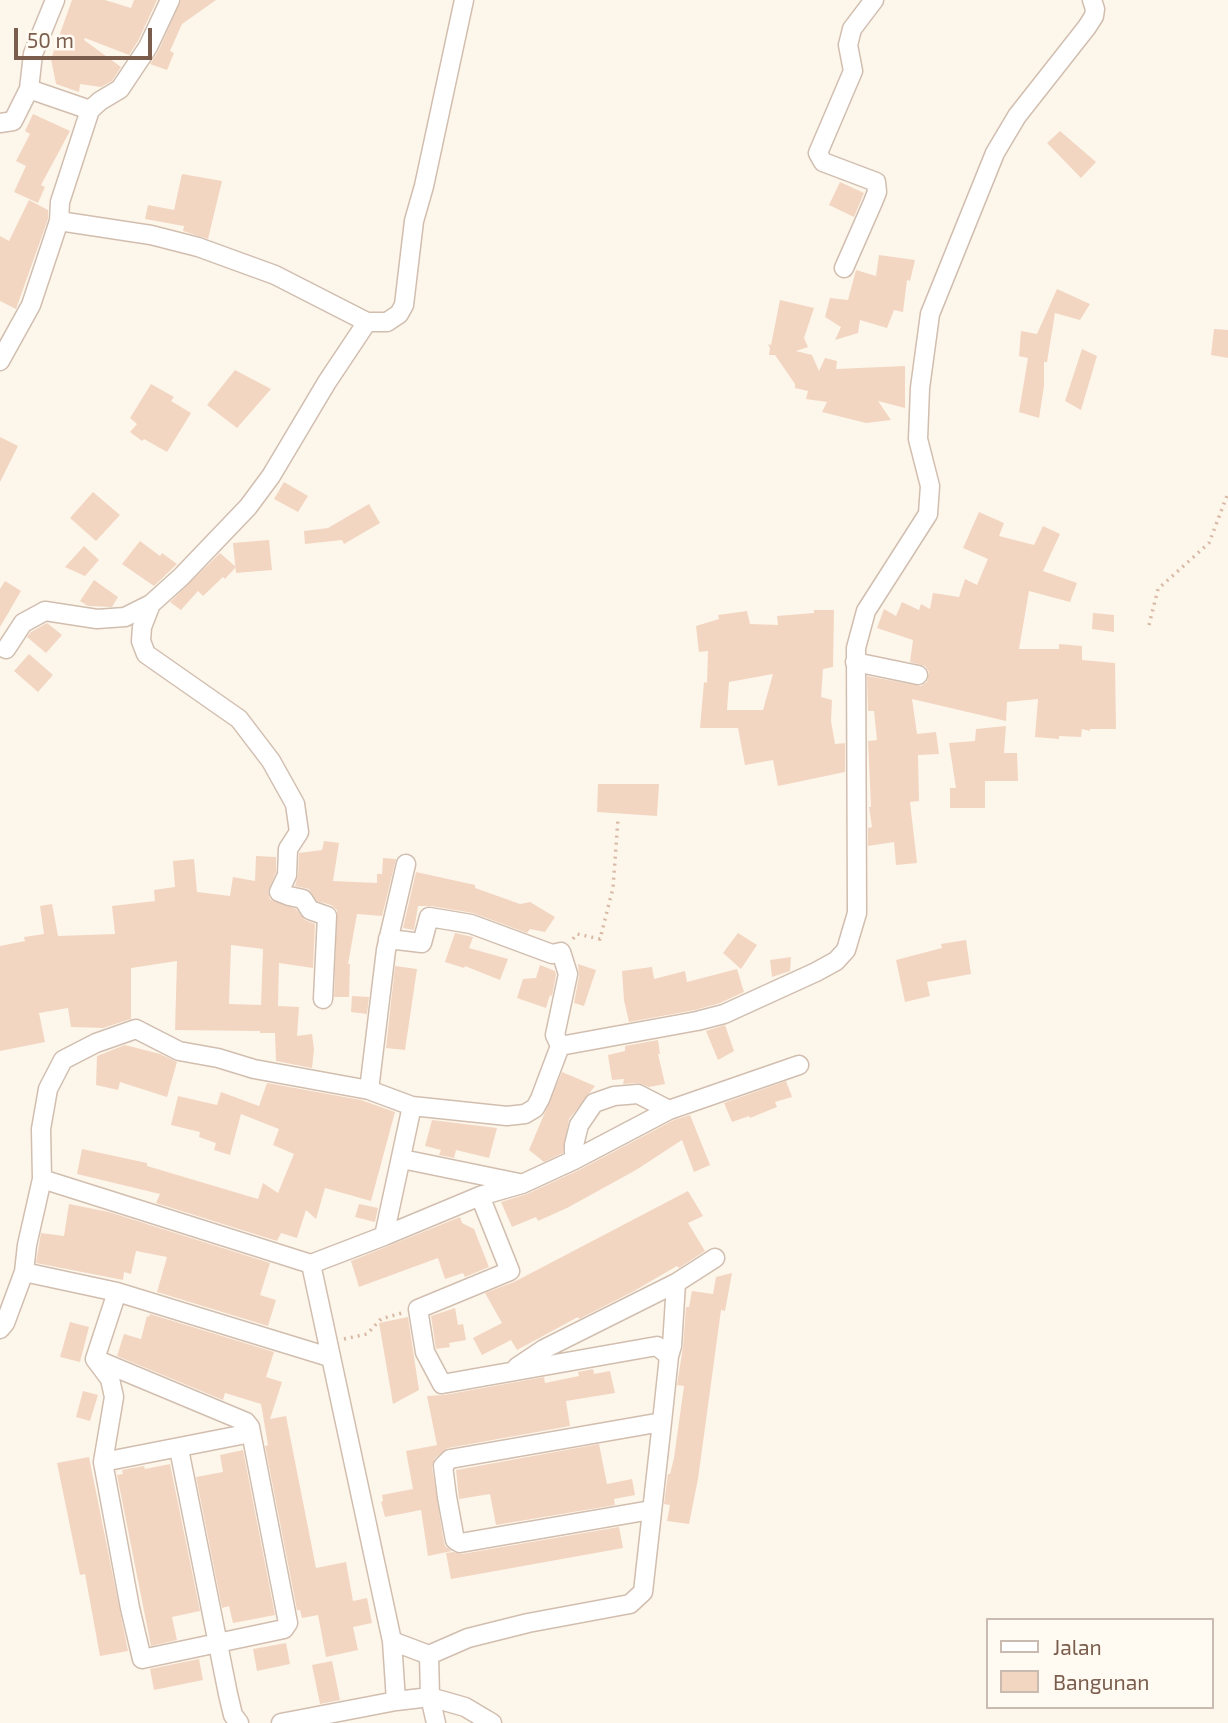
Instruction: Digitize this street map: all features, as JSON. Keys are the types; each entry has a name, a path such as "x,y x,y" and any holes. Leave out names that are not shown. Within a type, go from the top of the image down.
{"street":[{"path":"0,123 13,121 29,89 33,54 55,0"},
{"path":"0,361 31,305 59,221 60,202 90,110 100,100 120,89 148,47 170,0"},
{"path":"59,221 151,235 198,247 275,275 367,322 387,322 399,314 404,304 414,221 464,0"},
{"path":"844,268 873,202 877,191 876,182 822,162 818,153 853,71 848,45 852,29 874,0"},
{"path":"560,1046 724,1014 816,972 836,961 846,950 857,914 856,648 866,611 928,514 930,486 918,439 920,388 930,314 995,153 1017,117 1087,27 1094,16 1097,3"},
{"path":"29,89 90,110"},
{"path":"6,649 23,623 45,611 97,619 125,617 150,604 248,507 288,450 327,382 367,322"},
{"path":"150,604 142,627 141,641 146,654 239,719 271,761 295,804 299,832 288,849 287,875 279,892 303,899 310,910 327,916 324,999"},
{"path":"855,662 918,675"},
{"path":"369,1090 388,939 406,864"},
{"path":"0,1329 5,1323 24,1272 27,1245 42,1179 41,1129 48,1089 63,1060 96,1043 136,1029 179,1051 218,1058 254,1069 369,1090 412,1106 507,1116 525,1114 535,1108 560,1046 555,1035 568,974 561,952 552,954 471,924 429,917 422,943 388,939"},
{"path":"42,1179 310,1264 480,1196 522,1184 669,1110 799,1065"},
{"path":"574,1160 579,1125 594,1103 614,1096 638,1094 669,1110"},
{"path":"384,1236 412,1106"},
{"path":"402,1159 522,1184"},
{"path":"480,1196 510,1271 418,1309 425,1352 442,1384 657,1346 669,1356"},
{"path":"508,1373 544,1349 676,1283 715,1258"},
{"path":"310,1264 392,1641 396,1701"},
{"path":"24,1272 117,1292 329,1357"},
{"path":"392,1641 429,1655 468,1638 528,1623 630,1604 643,1592 672,1346 676,1283"},
{"path":"95,1359 117,1292"},
{"path":"95,1359 246,1422 251,1433 288,1623 284,1629 142,1659 103,1462 114,1397 110,1379 95,1359"},
{"path":"651,1510 460,1544 455,1540 443,1466 450,1460 662,1422"},
{"path":"103,1462 251,1433"},
{"path":"179,1449 233,1715 239,1723"},
{"path":"429,1655 430,1697 436,1723"},
{"path":"282,1723 430,1697 465,1707 492,1723"}],"path":[{"path":"1149,625 1158,589 1209,542 1228,493"},
{"path":"561,952 577,934 600,939 613,887 618,819"},
{"path":"329,1357 344,1339 367,1334 381,1319 418,1309"}],"building":[{"path":"72,0 105,0 131,8 134,0 157,0 129,55 85,38 84,40 121,67 112,81 101,87 80,84 79,92 56,84 51,59"},
{"path":"181,0 216,0 182,24 170,51 174,53 167,70 150,64"},
{"path":"33,114 70,131 41,185 45,187 38,203 14,192 26,166 16,161 30,134 25,131"},
{"path":"1060,131 1096,162 1081,178 1047,143"},
{"path":"182,174 222,181 208,239 183,231 184,226 145,219 148,205 174,210"},
{"path":"840,182 864,193 854,217 829,205"},
{"path":"29,200 48,210 48,219 16,309 0,301 0,236 9,241"},
{"path":"879,255 915,260 910,281 907,280 903,312 894,310 887,328 860,320 858,333 835,340 841,327 825,317 830,298 848,300 856,270 876,276"},
{"path":"1057,289 1090,304 1080,320 1055,313 1047,362 1044,362 1044,386 1039,418 1019,412 1028,358 1019,356 1021,331 1037,334"},
{"path":"780,300 814,308 804,338 808,347 796,351 812,355 819,371 825,358 837,361 836,369 905,366 905,408 878,401 891,420 866,423 822,412 827,402 806,399 808,391 795,388 775,355 769,355 768,344 771,345"},
{"path":"1214,329 1228,330 1228,358 1211,355"},
{"path":"1082,349 1097,356 1081,410 1065,401"},
{"path":"235,370 271,389 237,428 207,405"},
{"path":"151,384 174,397 171,401 191,413 167,452 144,439 142,441 130,432 137,424 130,418"},
{"path":"0,437 18,446 0,482"},
{"path":"284,482 308,496 298,512 274,499"},
{"path":"93,492 120,515 96,541 70,518"},
{"path":"369,504 380,523 344,544 342,540 305,544 304,531 328,528"},
{"path":"979,512 1004,523 999,536 1034,545 1043,526 1060,534 1043,571 1077,583 1070,602 1029,591 1019,649 1059,649 1059,644 1082,646 1082,660 1115,663 1116,729 1082,729 1081,737 1035,737 1038,699 1007,702 1006,721 912,699 917,734 936,732 939,754 918,755 919,801 910,802 917,863 896,865 894,842 868,846 868,828 872,827 868,741 877,740 874,711 868,711 867,676 921,686 927,682 929,672 925,666 910,662 913,640 877,628 884,609 896,616 902,602 919,610 921,604 930,609 933,593 959,597 965,579 977,585 988,559 963,548"},
{"path":"269,540 272,570 236,573 233,543"},
{"path":"140,541 160,556 162,553 177,564 154,586 122,564"},
{"path":"84,546 99,560 85,576 65,567"},
{"path":"220,553 236,567 225,579 223,577 203,596 198,591 181,610 170,602"},
{"path":"94,580 118,597 112,607 88,606 80,601"},
{"path":"5,581 21,591 0,627 0,589"},
{"path":"814,610 834,610 833,667 823,669 821,697 832,700 831,721 835,744 845,743 845,772 778,786 773,760 745,765 738,728 700,728 704,682 707,683 708,651 699,652 696,626 719,619 718,615 747,611 750,624 778,625 777,616 814,613","holes":["773,674 763,710 727,710 729,682"]},
{"path":"1093,613 1114,615 1114,632 1092,629"},
{"path":"47,623 62,635 46,653 27,637"},
{"path":"29,654 53,675 38,692 14,671"},
{"path":"1006,726 1004,753 1017,753 1018,781 985,781 985,808 950,808 950,788 956,788 949,743 975,741 976,729"},
{"path":"598,784 659,784 657,816 597,812"},
{"path":"324,841 339,843 333,881 377,883 377,874 382,874 383,858 396,859 382,916 357,914 348,964 349,997 334,997 337,910 317,901 309,889 295,886 299,853 322,850"},
{"path":"256,856 276,857 276,872 268,892 270,899 296,909 305,920 315,924 313,968 279,963 278,1006 299,1007 297,1036 312,1034 312,1068 276,1061 275,1033 175,1030 177,961 131,968 131,1019 103,1028 71,1027 68,1008 39,1013 45,1042 0,1051 0,946 25,941 24,937 44,934 40,906 52,904 58,936 115,934 112,906 155,901 154,890 175,887 173,861 194,859 197,892 230,896 233,877 255,881","holes":["231,945 263,949 261,1005 229,1004"]},
{"path":"416,872 475,885 475,888 520,904 530,902 555,917 545,932 530,929 527,933 473,913 418,906 414,930 403,928"},
{"path":"455,933 473,937 469,948 508,959 500,980 465,966 464,968 445,962"},
{"path":"738,933 757,945 741,969 723,953"},
{"path":"966,940 971,974 927,982 930,996 905,1002 896,960 942,948 941,944"},
{"path":"791,957 790,971 772,977 770,960"},
{"path":"578,964 596,970 584,1006 574,1003 579,976"},
{"path":"540,965 555,971 556,975 552,996 550,995 546,1008 517,998 523,979 536,978"},
{"path":"395,966 417,969 405,1050 386,1048"},
{"path":"652,967 654,979 685,971 687,982 737,969 744,992 695,1010 629,1022 622,971"},
{"path":"352,996 369,997 367,1014 351,1012"},
{"path":"725,1025 734,1051 718,1060 706,1031"},
{"path":"658,1040 658,1054 665,1084 649,1087 638,1083 623,1084 624,1079 612,1080 608,1055 625,1051 625,1046"},
{"path":"125,1045 160,1054 177,1062 167,1097 120,1082 118,1090 96,1085 97,1056"},
{"path":"562,1072 595,1086 569,1119 563,1153 544,1162 529,1150"},
{"path":"786,1081 792,1097 775,1102 777,1107 732,1122 724,1103"},
{"path":"267,1083 361,1100 395,1112 371,1201 325,1188 316,1219 306,1210 297,1238 281,1233 277,1241 156,1203 160,1194 77,1174 82,1149 147,1163 147,1166 258,1199 263,1183 278,1193 294,1154 273,1145 279,1129 241,1114 230,1155 214,1150 216,1143 199,1137 200,1132 171,1125 178,1096 217,1105 221,1092 259,1106"},
{"path":"690,1115 710,1165 694,1172 682,1140 636,1170 567,1208 538,1221 536,1217 512,1227 501,1202 527,1194 674,1120"},
{"path":"432,1120 497,1128 489,1158 456,1150 454,1158 439,1155 441,1150 425,1146"},
{"path":"688,1191 703,1216 688,1223 705,1251 679,1268 677,1266 634,1291 517,1350 511,1340 482,1355 473,1338 502,1323 485,1293 514,1282"},
{"path":"69,1204 109,1212 270,1263 260,1295 276,1300 268,1326 157,1292 167,1257 136,1251 131,1274 124,1272 123,1280 36,1263 41,1233 64,1236"},
{"path":"359,1204 378,1208 375,1222 355,1217"},
{"path":"460,1217 462,1223 474,1229 489,1267 465,1277 463,1273 445,1279 438,1258 359,1287 351,1261"},
{"path":"732,1273 725,1311 721,1310 698,1479 689,1524 667,1521 670,1505 664,1504 668,1474 674,1458 684,1386 677,1385 686,1307 689,1307 692,1291 713,1294 716,1277"},
{"path":"455,1308 458,1325 463,1324 466,1340 449,1343 450,1347 436,1349 431,1316"},
{"path":"150,1314 274,1352 266,1377 282,1382 270,1419 286,1416 316,1568 346,1562 353,1601 367,1598 372,1623 353,1627 358,1650 326,1657 318,1615 302,1618 300,1610 297,1610 265,1446 268,1445 261,1404 225,1393 223,1400 117,1356 124,1334 141,1339 147,1316"},
{"path":"408,1317 419,1390 393,1404 379,1323"},
{"path":"70,1322 89,1327 80,1362 60,1357"},
{"path":"593,1369 594,1374 610,1371 615,1393 566,1401 570,1426 448,1448 435,1458 432,1467 443,1537 445,1546 452,1551 428,1556 421,1510 385,1517 382,1495 413,1489 406,1451 437,1445 427,1396 544,1377 545,1383 579,1376 578,1372"},
{"path":"83,1391 98,1395 90,1421 76,1417"},
{"path":"599,1444 607,1484 632,1479 635,1495 614,1499 615,1505 496,1525 490,1494 459,1499 456,1470"},
{"path":"243,1450 275,1615 233,1623 229,1606 222,1608 196,1477 223,1472 220,1455"},
{"path":"89,1457 128,1651 100,1656 85,1574 80,1575 57,1463"},
{"path":"170,1464 200,1611 172,1617 177,1640 151,1646 117,1475 123,1474 122,1470"},
{"path":"619,1527 623,1548 451,1579 446,1553 462,1554"},
{"path":"286,1643 290,1664 257,1671 253,1649"},
{"path":"199,1659 203,1680 154,1690 150,1669"},
{"path":"332,1661 340,1700 320,1704 312,1665"}]}
